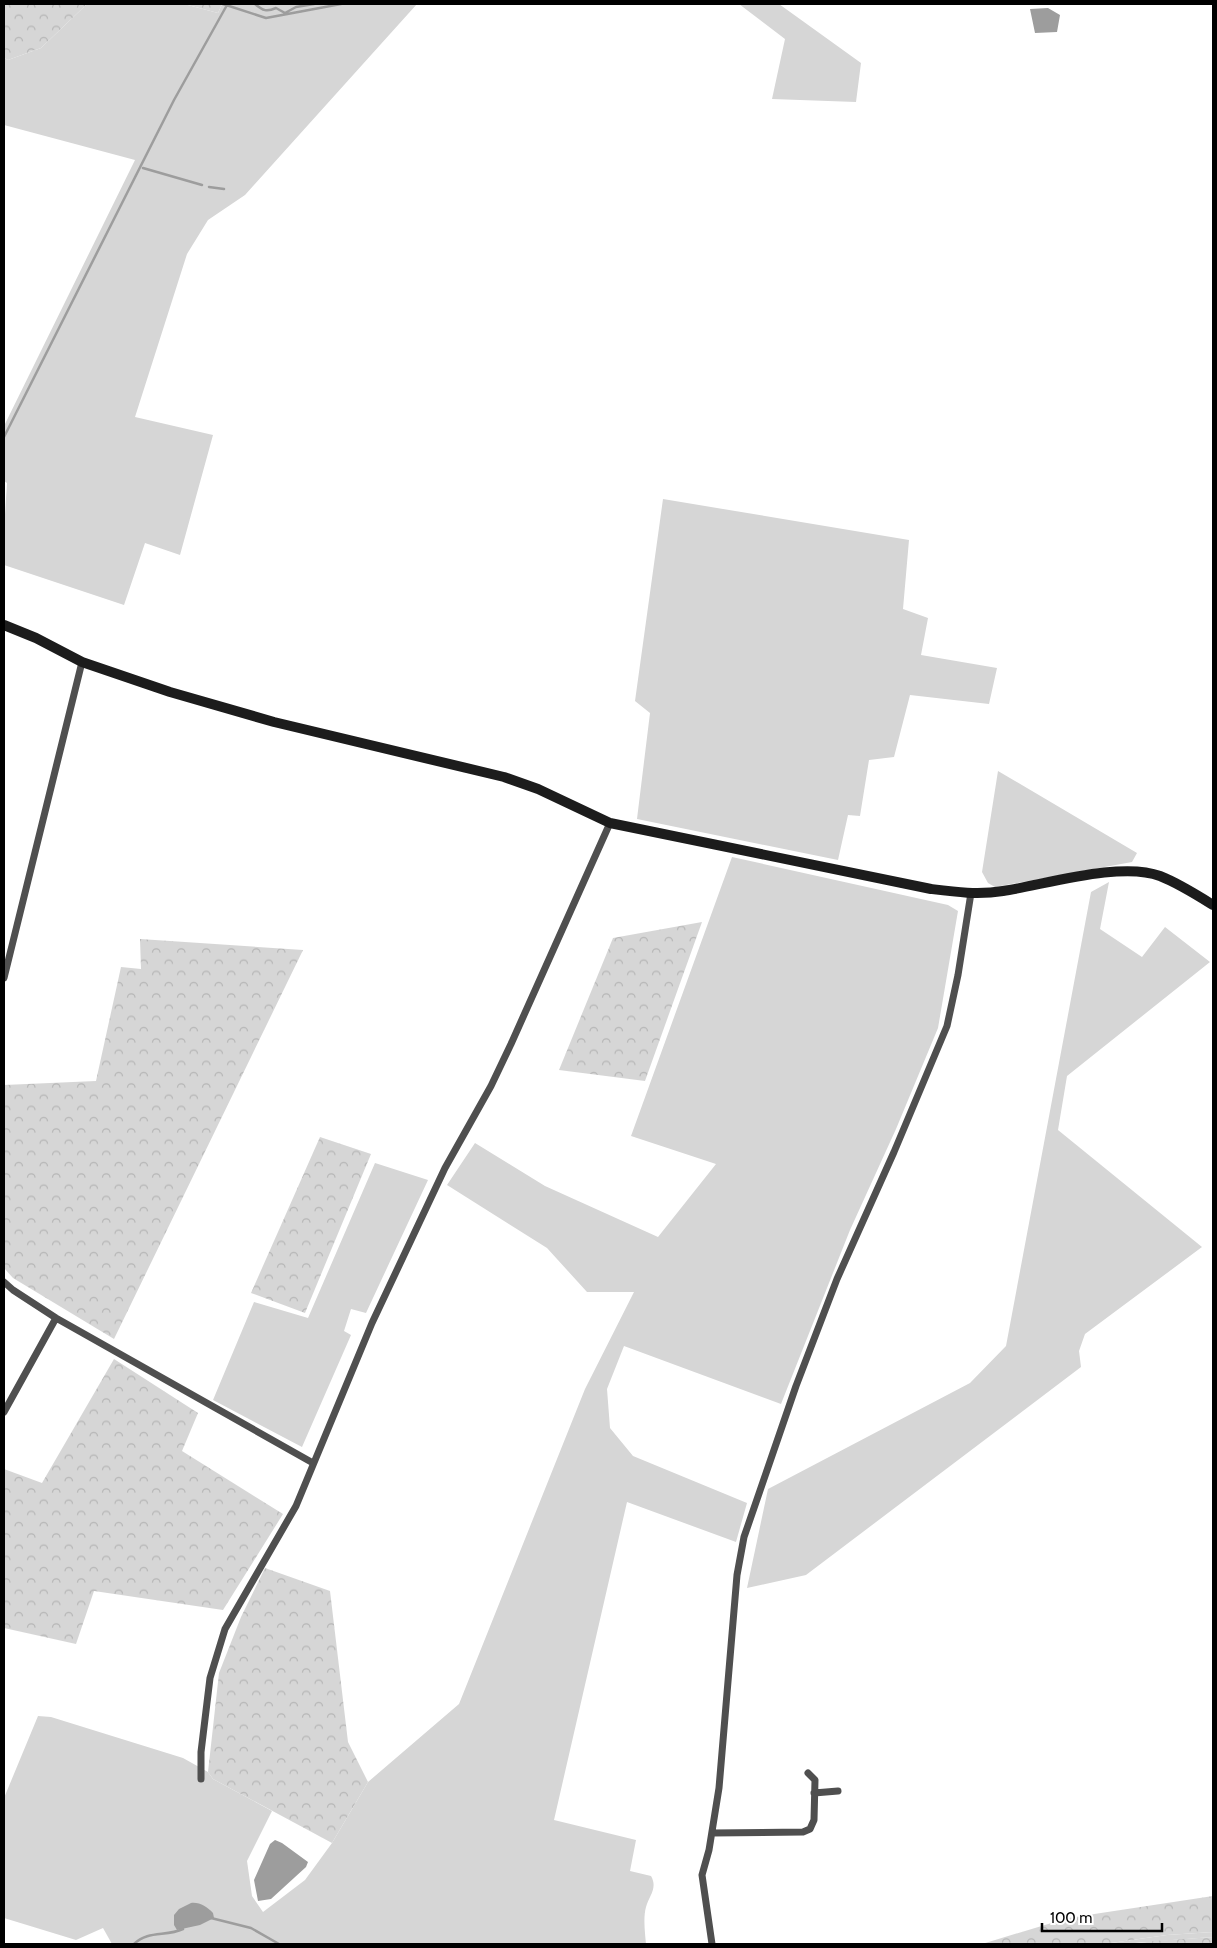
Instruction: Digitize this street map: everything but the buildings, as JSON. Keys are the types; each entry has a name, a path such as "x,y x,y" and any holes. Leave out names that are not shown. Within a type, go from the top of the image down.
{"street":[{"path":"4,625 36,638 82,662 170,692 228,710 504,777 538,789 610,823 931,889 972,893 1001,892 1110,872 1134,871 1159,876 1213,905"},
{"path":"4,978 82,662"},
{"path":"201,1779 201,1752 210,1678 225,1629 296,1506 372,1323 445,1168 491,1086 511,1044 610,823"},
{"path":"712,1944 702,1876 712,1833 719,1788 737,1575 744,1537 796,1386 837,1279 894,1152 947,1026 972,893"},
{"path":"4,1282 56,1318 313,1463"},
{"path":"4,1412 56,1318"},
{"path":"712,1833 803,1832 810,1829 813,1824 815,1780 808,1773"},
{"path":"814,1793 838,1791"}],"green space":[{"path":"4,4 87,4 41,48 8,60 4,58"},
{"path":"87,4 184,4 218,13 222,4 417,4 245,195 208,220 187,254 135,417 213,435 180,555 145,543 124,605 4,565 7,483 4,481 4,426 135,160 4,125 4,58 8,60 41,48"},
{"path":"184,4 222,4 218,13"},
{"path":"739,4 779,4 861,63 856,102 772,99 785,39"},
{"path":"663,499 909,540 903,609 928,618 921,655 997,668 989,704 910,695 894,757 869,760 860,816 848,815 838,860 637,819 650,713 635,701"},
{"path":"998,771 1137,853 1132,862 995,887 988,883 982,872"},
{"path":"732,857 948,905 958,911 938,1028 896,1129 850,1230 781,1404 624,1346 607,1389 610,1428 633,1456 747,1503 736,1542 627,1502 554,1820 636,1840 630,1871 651,1876 654,1884 645,1911 646,1944 112,1944 103,1928 76,1940 4,1918 4,1798 38,1716 51,1717 183,1758 208,1772 213,1779 272,1811 247,1861 252,1896 263,1912 305,1880 332,1843 368,1782 459,1704 585,1389 634,1292 587,1292 547,1248 447,1185 475,1143 545,1186 658,1237 716,1164 631,1136"},
{"path":"1109,882 1100,929 1142,957 1165,927 1210,962 1067,1076 1058,1130 1202,1247 1085,1334 1079,1351 1081,1367 806,1575 747,1588 768,1489 970,1383 1006,1346 1091,892"},
{"path":"702,922 645,1081 559,1070 613,938"},
{"path":"140,939 303,950 114,1339 13,1278 4,1268 4,1085 96,1081 121,967 141,969"},
{"path":"320,1137 371,1154 305,1313 251,1293"},
{"path":"375,1163 428,1180 366,1313 351,1309 344,1331 351,1335 302,1447 213,1400 254,1302 308,1318"},
{"path":"114,1359 198,1413 182,1451 283,1514 223,1610 94,1591 76,1644 4,1628 4,1469 42,1483"},
{"path":"265,1568 330,1591 348,1742 368,1782 332,1843 213,1779 208,1772 219,1673 241,1617"},
{"path":"1213,1896 1213,1932 1167,1935 1104,1944 982,1944 1068,1918"},
{"path":"1213,1932 1213,1937 1104,1944 1167,1935"},
{"path":"1213,1937 1213,1944 1133,1944 1154,1941"}],"shaded area":[{"path":"1048,8 1060,15 1057,32 1035,33 1030,9"},
{"path":"275,1840 308,1862 306,1867 271,1899 258,1901 254,1880 270,1844"},
{"path":"191,1903 197,1903 206,1907 213,1913 214,1918 200,1925 177,1930 174,1925 174,1915 179,1909"}],"waterway":[{"path":"223,4 266,18 341,4"},
{"path":"255,4 265,10 276,8 285,13 296,7 314,4"},
{"path":"4,437 174,100 227,5"},
{"path":"143,168 202,185"},
{"path":"209,187 224,189"},
{"path":"211,1918 251,1928 279,1944"},
{"path":"134,1944 151,1935 170,1933 183,1929"}]}
